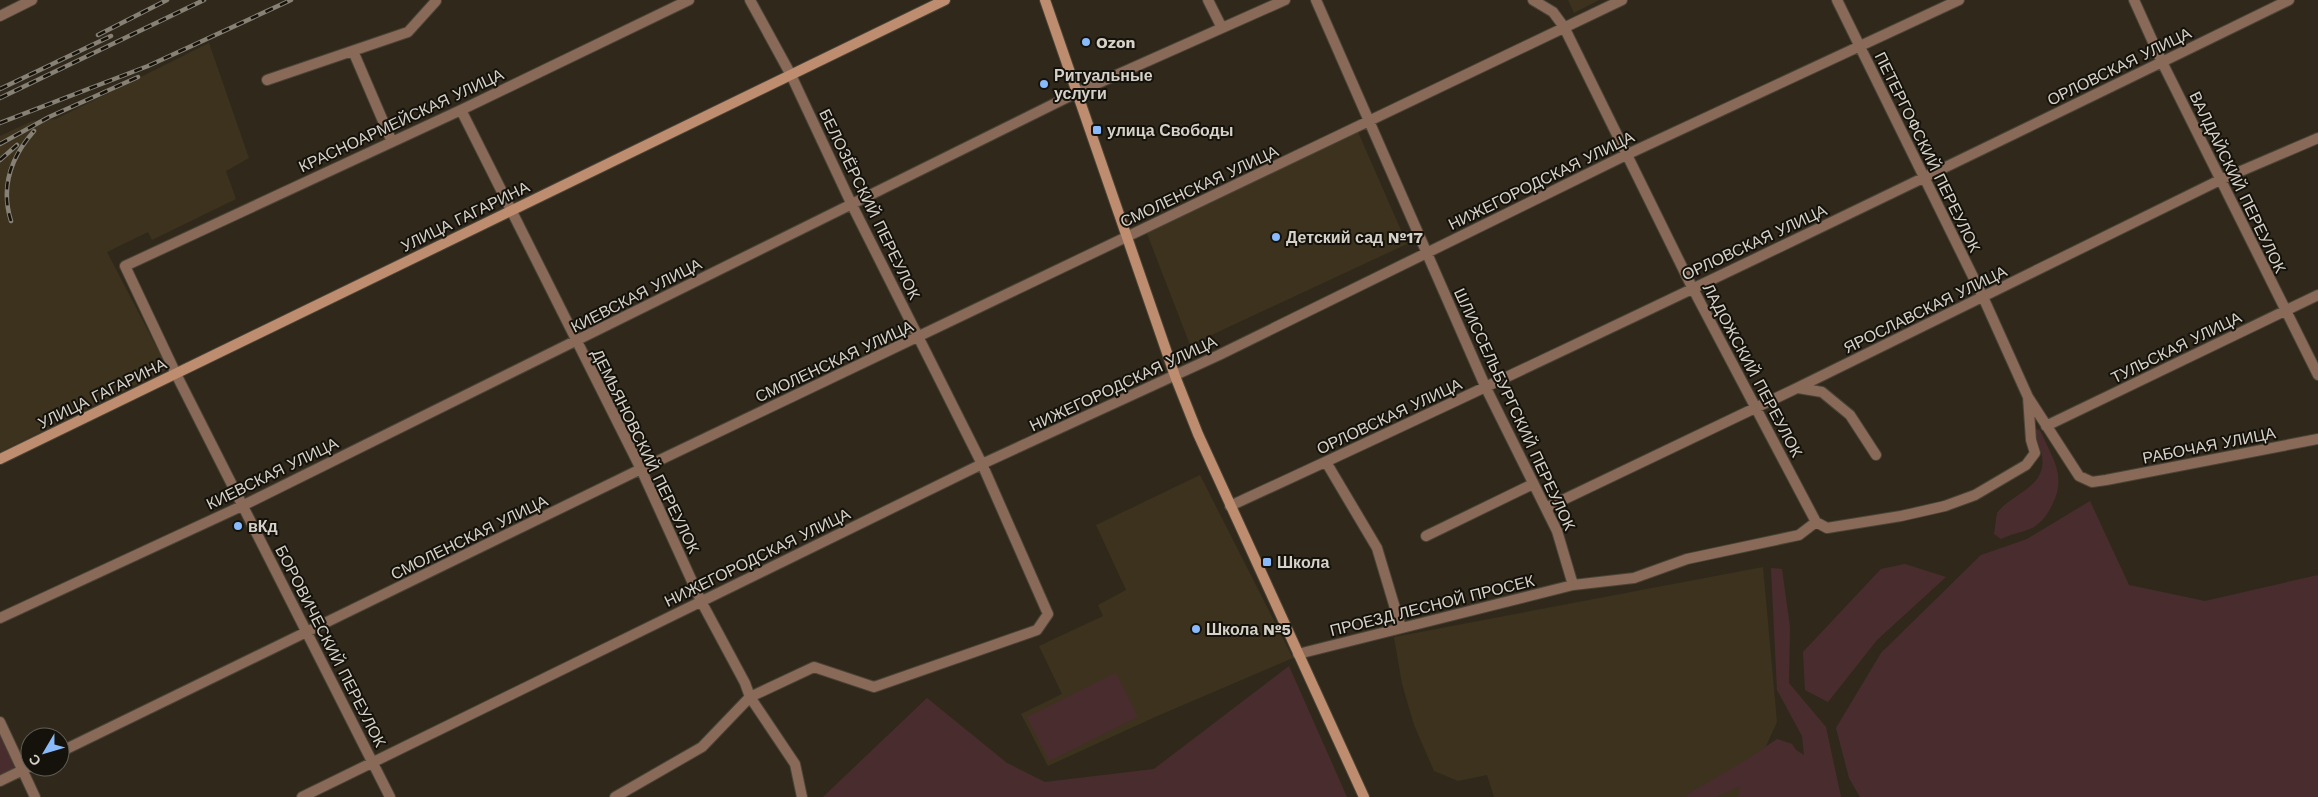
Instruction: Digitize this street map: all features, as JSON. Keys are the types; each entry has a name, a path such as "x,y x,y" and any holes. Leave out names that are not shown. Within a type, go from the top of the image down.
{"street":[{"path":"0,16 32,0"},
{"name":"КРАСНОАРМЕЙСКАЯ УЛИЦА","path":"125,266 461,110 689,0"},
{"name":"БЕЛОЗЁРСКИЙ ПЕРЕУЛОК","path":"750,0 791,75 851,204 982,464 1048,614 1037,630 874,687 814,666 750,697"},
{"name":"УЛИЦА ГАГАРИНА","path":"0,459 945,0"},
{"path":"1045,0 1175,376 1198,434 1364,797"},
{"path":"1208,0 1222,28"},
{"name":"КИЕВСКАЯ УЛИЦА","path":"0,618 244,505 1076,93 1285,0"},
{"name":"ШЛИССЕЛЬБУРГСКИЙ ПЕРЕУЛОК","path":"1316,0 1486,388 1557,531 1573,585"},
{"name":"ЛАДОЖСКИЙ ПЕРЕУЛОК","path":"1533,0 1552,12 1564,27 1692,287 1816,522"},
{"name":"СМОЛЕНСКАЯ УЛИЦА","path":"70,747 641,469 1622,0"},
{"name":"ПЕТЕРГОФСКИЙ ПЕРЕУЛОК","path":"1837,0 1926,178 2028,396 2079,476 2092,482 2106,480"},
{"name":"НИЖЕГОРОДСКАЯ УЛИЦА","path":"302,797 982,464 1175,376 1628,154 1959,0"},
{"name":"ВАЛДАЙСКИЙ ПЕРЕУЛОК","path":"2134,0 2162,62 2318,375"},
{"name":"ОРЛОВСКАЯ УЛИЦА","path":"1230,506 1486,388 1692,287 1926,178 2289,0"},
{"path":"267,80 408,32 436,1"},
{"path":"353,51 392,142"},
{"name":"ДЕМЬЯНОВСКИЙ ПЕРЕУЛОК","path":"461,110 641,469 701,601 745,683 750,697 795,764 802,797"},
{"name":"ЯРОСЛАВСКАЯ УЛИЦА","path":"1546,508 1797,388 2220,180 2318,138"},
{"name":"БОРОВИЧЕСКИЙ ПЕРЕУЛОК","path":"125,266 176,374 244,505 390,797"},
{"name":"ТУЛЬСКАЯ УЛИЦА","path":"2046,426 2318,295"},
{"path":"1797,388 1822,392 1850,415 1876,455"},
{"path":"1573,585 1634,578 1688,558 1799,535 1816,522 1827,528 1901,516 1945,506 1975,495 2026,465 2035,453 2028,396"},
{"name":"РАБОЧАЯ УЛИЦА","path":"2106,480 2318,439"},
{"path":"1326,462 1378,548 1401,628"},
{"path":"1426,536 1533,484"},
{"name":"ПРОЕЗД ЛЕСНОЙ ПРОСЕК","path":"1298,654 1573,585"},
{"path":"615,797 702,747 750,697"},
{"path":"0,722 20,756"},
{"path":"0,781 20,771"},
{"path":"29,777 35,797"}],"shaded area":[{"path":"1568,0 1599,0 1574,13"},
{"path":"209,43 249,158 226,171 236,199 152,240 148,232 107,252 168,369 0,452 0,136 32,121 56,119"},
{"name":"Детский сад №17","path":"1358,132 1407,244 1190,345 1146,231"},
{"path":"2036,429 2040,430 2056,466 2058,474 2057,493 2048,513 2037,525 2001,539 1994,534 1997,513 2035,482 2042,467 2043,462"},
{"path":"1200,475 1293,658 1155,717 1048,766 1021,714 1062,694 1039,646 1103,616 1098,605 1126,590 1096,525"},
{"path":"2090,501 2129,585 2205,601 2318,575 2318,797 1860,797 1849,778 1836,728 1881,653 1981,555 2027,539"},
{"path":"1905,564 1946,577 1877,640 1828,702 1805,690 1803,652 1881,569"},
{"path":"1763,567 1777,722 1743,797 1494,797 1487,775 1458,781 1434,771 1414,725 1402,684 1394,637"},
{"path":"1771,568 1782,569 1790,627 1789,683 1826,727 1841,797 1738,797 1740,786 1717,797 1687,797 1688,794 1748,759 1777,739 1792,744 1796,750 1804,755 1802,736 1777,690"},
{"path":"1289,666 1347,797 823,797 927,698 1007,763 1045,782 1154,769"},
{"path":"1116,673 1138,717 1049,761 1027,717"},
{"path":"0,733 17,767 0,776"}],"railway":[{"path":"98,35 167,0"},
{"path":"0,98 204,0"},
{"path":"0,123 148,66 291,0"},
{"path":"0,89 111,36"},
{"path":"0,144 49,117 138,77"},
{"path":"11,221 8,208 7,184 19,151 34,131"},
{"path":"0,160 17,145"}],"place":[{"name":"Ozon","path":"1086,42"},
{"name":"Ритуальные услуги","path":"1044,84"},
{"name":"улица Свободы","path":"1097,130"},
{"name":"Детский сад №17","path":"1276,237"},
{"name":"вКд","path":"238,526"},
{"name":"Школа","path":"1267,562"},
{"name":"Школа №5","path":"1196,629"}]}
